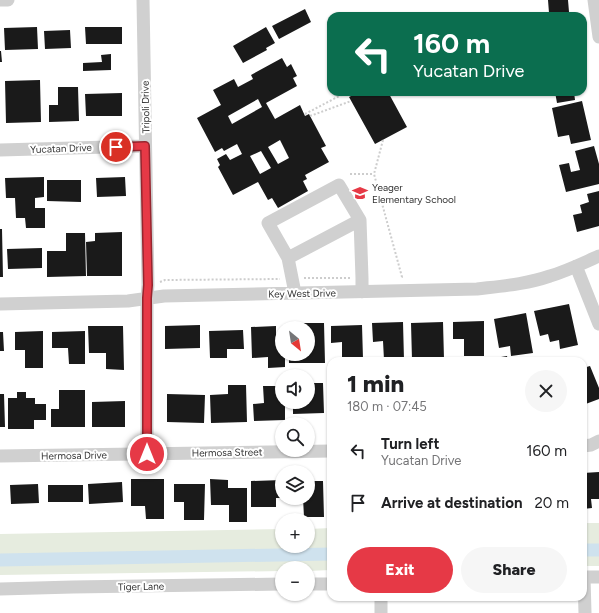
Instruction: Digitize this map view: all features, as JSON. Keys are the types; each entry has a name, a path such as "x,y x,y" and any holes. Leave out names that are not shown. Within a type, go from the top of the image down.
{"street":[{"path":"0,0 8,0"},
{"name":"Tripoli Drive","path":"143,0 148,285 147,454"},
{"path":"594,0 599,38"},
{"name":"Yucatan Drive","path":"0,150 145,146"},
{"path":"295,293 288,258 268,223 339,185 360,220 362,292"},
{"path":"288,258 360,220"},
{"name":"Key West Drive","path":"0,304 128,302 164,296 477,289 517,284 544,278 599,256"},
{"path":"576,266 599,324"},
{"path":"587,445 599,441"},
{"name":"Hermosa Street","path":"147,454 327,451"},
{"name":"Hermosa Drive","path":"0,456 147,454"},
{"path":"587,577 599,577"},
{"name":"Tiger Lane","path":"0,589 275,584"},
{"path":"315,584 327,584"},
{"path":"381,601 381,613"},
{"path":"584,601 585,613"}],"path":[{"path":"304,114 339,96"},
{"path":"310,116 352,101"},
{"path":"350,174 374,174"}],"shaded area":[{"path":"587,523 599,523 599,566 587,566"},
{"path":"327,528 327,570 315,571 315,561 275,561 275,571 0,575 0,534 275,529 275,553 315,553 315,529"}],"building":[{"path":"548,0 568,0 569,12 549,12"},
{"path":"305,9 311,22 279,39 272,26"},
{"path":"37,27 38,49 5,50 4,28"},
{"path":"85,27 122,27 122,44 86,44"},
{"path":"266,27 275,43 266,48 267,50 243,63 233,46"},
{"path":"70,30 71,48 45,49 44,31"},
{"path":"1,51 2,62 0,62"},
{"path":"111,54 111,70 83,71 83,63 102,62 101,55"},
{"path":"282,58 287,67 291,64 297,76 293,78 297,86 266,103 275,119 300,105 305,116 309,114 326,146 321,148 329,162 305,175 307,179 303,181 308,191 278,208 272,198 268,200 258,182 233,195 218,167 220,165 217,159 226,154 230,160 242,154 237,144 224,151 222,148 215,152 197,118 221,105 213,90 234,79 238,87 253,79 251,75","holes":["258,99 262,107 232,124 228,116","280,140 289,158 278,164 268,147","261,151 271,168 260,174 250,156"]},
{"path":"40,80 41,122 6,123 5,81"},
{"path":"58,87 78,87 79,121 49,122 49,105 58,105"},
{"path":"122,93 122,116 86,116 85,94"},
{"path":"390,96 407,127 375,144 349,97"},
{"path":"556,96 574,96 575,100 557,103"},
{"path":"582,101 591,140 571,144 569,135 558,137 552,108"},
{"path":"594,146 599,164 599,184 566,192 559,165 569,163 571,172 580,170 575,151"},
{"path":"44,177 44,197 35,198 35,208 45,208 45,228 26,228 25,218 16,218 15,198 6,198 5,178"},
{"path":"125,177 126,196 97,197 96,178"},
{"path":"47,180 81,180 81,202 47,201"},
{"path":"599,191 599,226 577,232 573,215 582,213 580,205 589,202 587,194"},
{"path":"0,229 2,229 3,277 0,277"},
{"path":"122,232 122,276 87,276 86,242 95,241 95,233"},
{"path":"66,233 85,233 86,276 47,277 47,251 66,251"},
{"path":"42,248 42,268 8,269 7,249"},
{"path":"569,304 578,345 560,349 559,340 550,342 548,334 540,336 534,311"},
{"path":"526,313 533,353 511,356 510,346 499,348 494,319"},
{"path":"484,321 484,356 464,356 464,339 453,339 453,322"},
{"path":"403,322 404,357 384,357 383,341 373,342 372,323"},
{"path":"443,322 444,357 412,357 411,323"},
{"path":"315,323 324,323 325,363 289,363 289,361 315,361"},
{"path":"200,325 200,348 165,349 165,326"},
{"path":"362,325 363,357 342,357 342,342 331,343 331,326"},
{"path":"88,326 123,326 124,370 106,369 106,353 89,353"},
{"path":"275,326 275,361 285,361 285,367 268,368 268,357 252,358 251,327"},
{"path":"243,330 244,349 227,349 227,358 210,358 209,331"},
{"path":"43,331 43,368 25,368 25,350 15,350 15,332"},
{"path":"85,331 85,364 69,364 68,348 52,348 52,332"},
{"path":"0,332 3,332 4,351 0,351"},
{"path":"590,366 599,388 599,399 587,404 587,367"},
{"path":"315,383 323,383 324,413 293,414 293,409 315,409"},
{"path":"228,385 246,385 247,422 211,423 210,395 228,394"},
{"path":"263,386 275,386 275,409 285,409 285,417 275,417 275,420 254,421 253,404 264,403"},
{"path":"59,390 85,390 85,427 51,427 51,409 59,409"},
{"path":"17,392 26,392 26,398 35,398 35,404 46,404 46,420 34,420 34,429 8,429 8,398 17,398"},
{"path":"0,394 4,394 5,427 0,427"},
{"path":"167,394 205,395 204,423 167,422"},
{"path":"125,401 125,427 92,427 92,402"},
{"path":"599,472 599,499 591,499 592,508 587,509 587,473"},
{"path":"131,479 164,479 164,519 146,519 145,506 131,506"},
{"path":"210,479 228,480 228,488 247,488 247,522 229,522 229,505 211,505"},
{"path":"275,480 276,507 251,507 251,481"},
{"path":"315,481 323,481 324,517 315,517 315,513 304,513 303,505 315,505"},
{"path":"122,482 123,502 89,504 88,484"},
{"path":"38,484 39,503 11,504 10,485"},
{"path":"174,484 205,484 204,520 184,520 184,502 174,502"},
{"path":"48,485 83,485 83,502 48,502"}],"waterway":[{"path":"587,550 599,550"},
{"path":"0,560 327,554"}],"place":[{"name":"Yeager Elementary School","path":"360,193"}],"route":[{"path":"116,147 145,146 148,285 147,454"}]}
